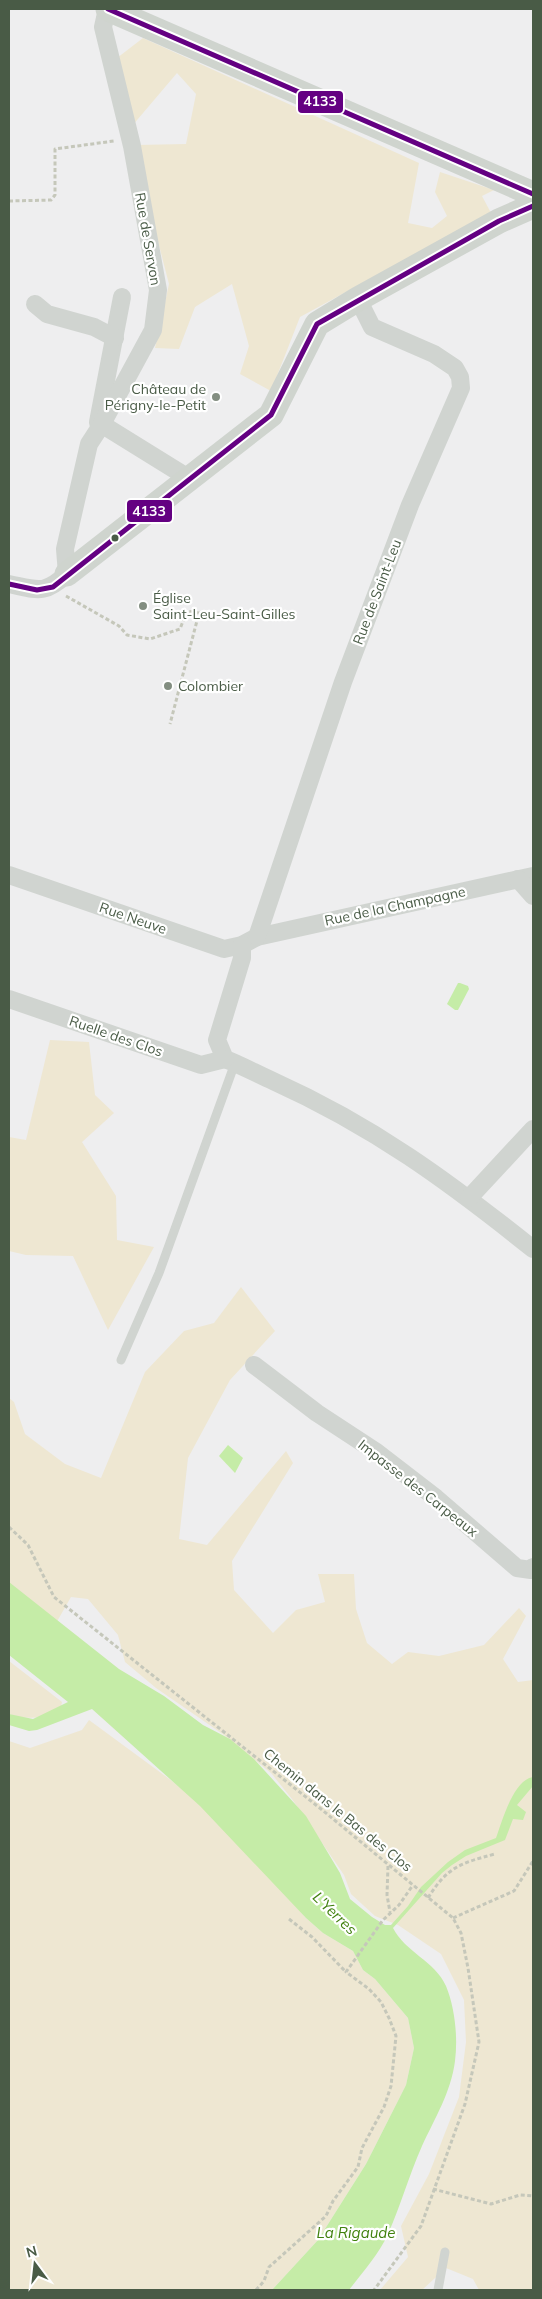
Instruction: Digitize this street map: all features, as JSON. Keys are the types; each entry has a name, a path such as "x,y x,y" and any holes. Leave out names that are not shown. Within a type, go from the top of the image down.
{"street":[{"name":"Rue de Servon","path":"60,580 65,549 89,444 102,424 153,330 158,290 130,139 103,27 107,9"},
{"path":"107,9 533,194"},
{"path":"9,584 37,590 60,580 271,415 317,324 358,299 500,221 533,206"},
{"path":"122,297 98,422 190,479"},
{"name":"Rue de Saint-Leu","path":"230,1061 217,1040 242,958 250,941 343,682 410,505 462,388 460,377 455,368 434,354 372,327 358,299"},
{"path":"35,304 47,314 94,327 115,338"},
{"name":"Rue Neuve","path":"9,875 224,949 250,941"},
{"path":"526,878 533,896"},
{"name":"Rue de la Champagne","path":"250,941 526,878"},
{"name":"Ruelle des Clos","path":"9,999 202,1065 230,1061"},
{"path":"230,1061 317,1101 364,1126 418,1161 469,1198 533,1249"},
{"path":"469,1198 533,1129"},
{"name":"Impasse des Carpeaux","path":"254,1364 317,1413 383,1457 436,1498 517,1568 531,1570 533,1567"}],"lane":[{"path":"121,1360 159,1273 230,1061"},
{"path":"438,2290 445,2252"}],"path":[{"path":"9,200 52,200 55,195 55,149 130,139"},
{"path":"60,580 75,603 119,626 127,635 150,639 180,629 187,611 199,613 170,724"},
{"name":"Chemin dans le Bas des Clos","path":"9,1527 28,1545 54,1597 321,1809 453,1918 461,1933 468,1968 478,2042 465,2104 421,2226 374,2290"},
{"path":"426,1897 439,1879 463,1863 495,1854"},
{"path":"453,1918 514,1891 533,1861"},
{"path":"388,1866 387,1895 390,1913"},
{"path":"346,1972 383,1920 415,1887"},
{"path":"256,2290 264,2282 270,2267 326,2216 332,2201 358,2167 362,2148 384,2107 391,2086 396,2036 381,2002 375,1995 346,1972 312,1937 289,1919"},
{"path":"433,2189 491,2204 520,2195 533,2196"}],"shaded area":[{"path":"143,38 419,163 408,223 432,228 447,216 435,192 440,172 494,190 482,196 491,213 300,317 271,391 240,374 249,346 232,284 195,307 179,349 155,348 169,284 145,191 136,145 186,144 196,94 177,73 132,126 117,58"},
{"path":"50,1040 89,1042 95,1095 114,1113 82,1142 116,1196 117,1240 154,1247 108,1330 73,1256 26,1255 9,1251 9,1137 26,1140"},
{"path":"241,1287 275,1331 230,1380 188,1458 179,1539 207,1545 286,1451 293,1463 232,1561 234,1590 273,1633 296,1610 325,1602 318,1574 354,1574 356,1609 367,1643 392,1664 408,1652 439,1656 484,1645 519,1608 526,1616 503,1659 518,1682 533,1680 533,2290 479,2290 473,2279 446,2268 422,2290 380,2290 408,2257 401,2226 429,2174 459,2097 466,2042 464,2000 441,1954 398,1925 375,1916 351,1894 344,1875 292,1799 271,1773 224,1735 156,1688 125,1662 118,1635 88,1599 71,1597 55,1625 9,1586 9,1398 14,1402 25,1434 65,1464 101,1478 145,1372 184,1331 214,1323"},
{"path":"9,1661 62,1702 60,1713 28,1718 9,1714"},
{"path":"89,1720 172,1781 222,1823 306,1918 323,1933 353,1951 363,1970 375,1979 408,2018 414,2048 406,2085 366,2164 318,2240 272,2290 9,2290 9,1741 30,1748 82,1730"}],"water":[{"path":"458,983 468,986 469,989 458,1010 455,1010 447,1004"},
{"path":"228,1445 243,1458 235,1473 219,1456"},
{"path":"9,1582 119,1669 164,1696 203,1725 230,1739 254,1759 306,1816 340,1873 350,1899 385,1925 391,1925 408,1906 421,1887 448,1862 465,1850 496,1838 514,1793 526,1780 533,1777 533,1786 517,1805 526,1812 523,1820 513,1819 505,1840 466,1856 452,1865 442,1873 393,1928 405,1944 435,1970 446,1986 452,2004 455,2023 455,2061 442,2105 417,2157 388,2234 375,2256 349,2290 272,2290 318,2240 366,2164 406,2085 414,2048 408,2018 375,1979 363,1970 353,1951 323,1933 306,1918 200,1806 92,1709 37,1730 29,1731 9,1725 9,1714 33,1719 68,1702 9,1655"}],"transit line":[{"name":"4133","path":"108,9 533,194"},
{"name":"4133","path":"9,584 37,590 53,587 271,415 317,324 499,221 533,206"}],"place":[{"name":"Château de Périgny-le-Petit","path":"216,397"},
{"name":"Église Saint-Leu-Saint-Gilles","path":"143,606"},
{"name":"Colombier","path":"168,686"}],"water label":[{"name":"L'Yerres","path":"335,1913"},
{"name":"La Rigaude","path":"356,2232"}]}
